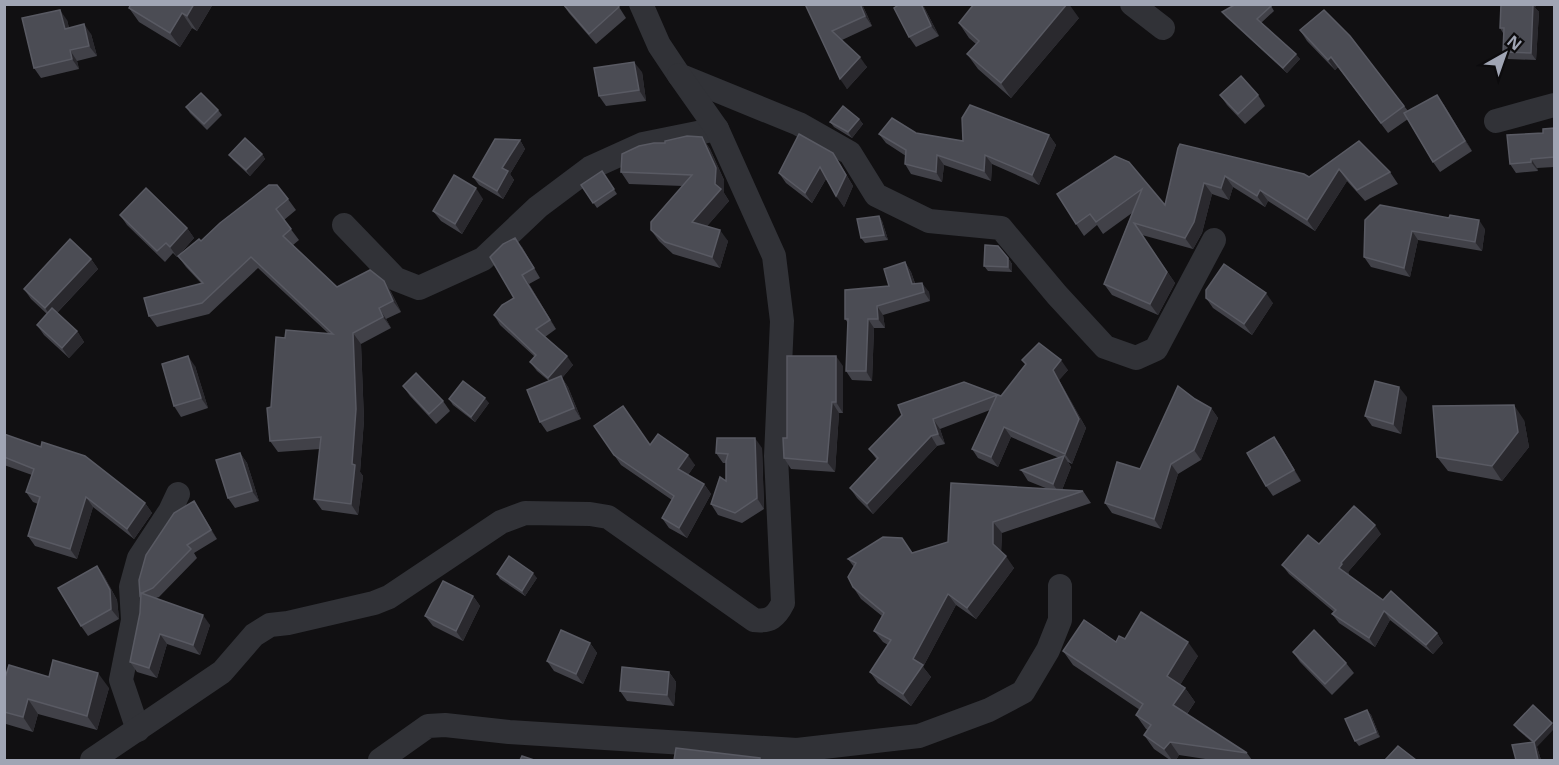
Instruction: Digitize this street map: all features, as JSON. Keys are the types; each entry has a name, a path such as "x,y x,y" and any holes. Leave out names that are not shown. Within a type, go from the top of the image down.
{"street":[{"path":"92,760 222,672 254,635 270,625 374,603 389,597 501,522 525,513 590,514 608,518 754,620 772,619 779,612 783,603 776,456 782,321 774,256 717,129 659,45 641,4"},
{"path":"1132,4 1163,28"},
{"path":"679,75 799,124 850,153 876,195 929,221 1000,228 1105,348 1136,358 1156,349 1214,240"},
{"path":"1496,121 1554,105"},
{"path":"344,225 396,279 419,288 483,259 538,207 590,168 643,144 717,129"},
{"path":"138,730 121,680 133,620 131,587 140,558 170,512 178,494"},
{"path":"380,760 428,726 446,725 797,755 919,736 989,710 1023,692 1048,650 1060,620 1060,586"}],"building":[{"path":"131,4 194,4 187,16 182,13 170,33 129,8"},
{"path":"563,4 617,4 619,7 589,34"},
{"path":"805,4 860,4 865,16 832,31 860,57 840,79"},
{"path":"900,4 921,4 931,26 909,37 894,8"},
{"path":"974,4 1067,4 1001,83 967,54 979,41 959,23"},
{"path":"1236,4 1270,4 1271,6 1257,19 1296,54 1283,68 1222,12"},
{"path":"1501,4 1533,5 1531,53 1503,52 1504,28 1500,28"},
{"path":"60,10 65,29 84,24 89,46 70,50 72,59 34,68 22,18"},
{"path":"1324,10 1350,36 1404,106 1381,123 1331,57 1328,60 1300,30"},
{"path":"634,62 639,90 599,96 594,68"},
{"path":"1241,76 1258,95 1238,114 1220,95"},
{"path":"201,93 218,110 204,124 186,107"},
{"path":"1437,95 1465,141 1433,162 1404,113"},
{"path":"970,105 1049,135 1032,175 985,155 984,171 937,155 936,172 905,164 906,150 879,134 892,118 916,133 963,141 962,118"},
{"path":"843,106 859,119 848,132 830,122"},
{"path":"1554,128 1554,157 1510,164 1507,135 1543,133 1543,129"},
{"path":"799,134 833,153 846,175 836,196 820,167 805,193 779,173"},
{"path":"687,136 702,137 716,168 715,184 721,189 692,222 720,230 712,257 665,242 651,230 651,222 692,175 621,172 622,154 639,146 665,143 665,141"},
{"path":"245,138 262,154 246,170 229,155"},
{"path":"495,139 520,140 502,168 508,171 497,191 473,177"},
{"path":"1359,141 1390,172 1357,190 1339,169 1307,220 1260,190 1257,196 1225,176 1221,188 1204,183 1194,222 1185,238 1134,223 1167,272 1150,304 1104,284 1142,189 1096,222 1090,214 1076,224 1057,194 1115,156 1129,162 1165,205 1180,144 1309,177"},
{"path":"602,171 614,189 593,203 581,185"},
{"path":"454,175 476,188 455,224 433,211"},
{"path":"269,185 277,185 288,199 276,209 291,229 283,236 337,287 370,270 384,281 393,301 379,308 383,317 353,333 356,409 352,464 355,465 351,504 314,499 321,437 270,441 267,408 271,407 276,337 285,338 286,330 333,334 251,257 202,303 149,316 144,298 203,283 178,256 199,239 201,241 220,223"},
{"path":"146,188 187,228 170,247 166,243 157,251 120,215"},
{"path":"1380,205 1449,218 1450,215 1479,220 1475,242 1412,231 1404,268 1364,257 1365,220"},
{"path":"879,216 884,235 861,238 857,219"},
{"path":"515,238 534,268 522,275 550,320 536,329 567,356 548,378 530,362 536,355 494,315 502,305 514,298 490,257 503,244"},
{"path":"70,239 91,259 45,308 24,289"},
{"path":"985,245 998,246 1008,258 1008,267 984,266"},
{"path":"905,262 912,284 922,283 924,292 877,306 878,319 868,319 866,371 846,371 848,319 845,319 845,290 889,286 884,269"},
{"path":"1224,264 1266,293 1244,324 1206,298 1206,290"},
{"path":"52,308 77,331 62,348 37,325"},
{"path":"1039,343 1061,360 1053,370 1079,419 1065,454 1004,427 991,457 972,449 997,395 933,419 938,434 931,436 867,504 850,488 878,458 869,449 902,415 898,405 964,382 1001,396 1026,364 1022,360"},
{"path":"188,356 201,398 174,406 162,364"},
{"path":"787,356 836,356 836,402 832,402 827,462 784,458 783,438 787,438"},
{"path":"416,373 443,401 429,414 403,386"},
{"path":"561,376 574,408 540,422 527,390"},
{"path":"463,381 485,398 471,417 449,399"},
{"path":"1375,381 1399,387 1393,424 1365,416"},
{"path":"1178,386 1211,408 1194,450 1171,464 1154,519 1105,503 1117,462 1140,469"},
{"path":"1514,405 1518,432 1492,466 1437,457 1433,406"},
{"path":"623,406 650,445 658,434 688,455 678,469 704,484 679,528 662,518 674,496 614,455 594,426"},
{"path":"4,434 41,447 42,442 85,456 145,503 127,529 86,497 70,549 28,536 40,497 26,492 34,469 4,457"},
{"path":"1274,437 1294,470 1266,486 1247,453"},
{"path":"717,438 755,438 757,498 735,513 711,504 720,477 726,481 728,454 716,453"},
{"path":"240,453 252,491 228,498 216,460"},
{"path":"1064,456 1053,484 1021,470"},
{"path":"951,483 1083,491 993,522 993,544 1006,556 967,608 948,594 913,659 923,665 903,694 870,672 891,640 874,631 884,613 853,587 848,577 856,563 848,559 883,537 902,538 912,553 948,542"},
{"path":"194,501 211,530 187,545 191,549 153,588 140,595 139,580 146,555 174,513"},
{"path":"1354,506 1375,525 1339,568 1383,600 1391,591 1437,633 1426,645 1384,611 1369,638 1332,614 1336,610 1282,565 1308,535 1319,544"},
{"path":"509,556 533,573 522,591 497,574"},
{"path":"97,566 110,590 111,609 81,626 58,588"},
{"path":"443,581 473,596 456,631 425,616"},
{"path":"141,593 203,615 193,645 160,634 149,668 130,662 140,613"},
{"path":"1141,612 1188,642 1167,676 1185,688 1173,705 1247,753 1170,742 1164,749 1144,735 1151,725 1136,715 1143,704 1063,651 1084,620 1116,642 1119,636 1125,639"},
{"path":"561,630 590,643 576,674 547,661"},
{"path":"1314,630 1346,663 1325,684 1293,652"},
{"path":"53,660 98,673 87,716 28,699 23,717 4,712 4,681 9,665 49,677"},
{"path":"622,667 669,672 667,695 620,691"},
{"path":"1533,705 1552,723 1534,742 1514,725"},
{"path":"1367,710 1376,732 1355,741 1345,719"},
{"path":"1534,742 1538,760 1516,760 1512,745"},
{"path":"1398,746 1416,760 1385,760"},
{"path":"676,748 760,758 760,760 674,760"},
{"path":"522,756 534,760 520,760"}]}
